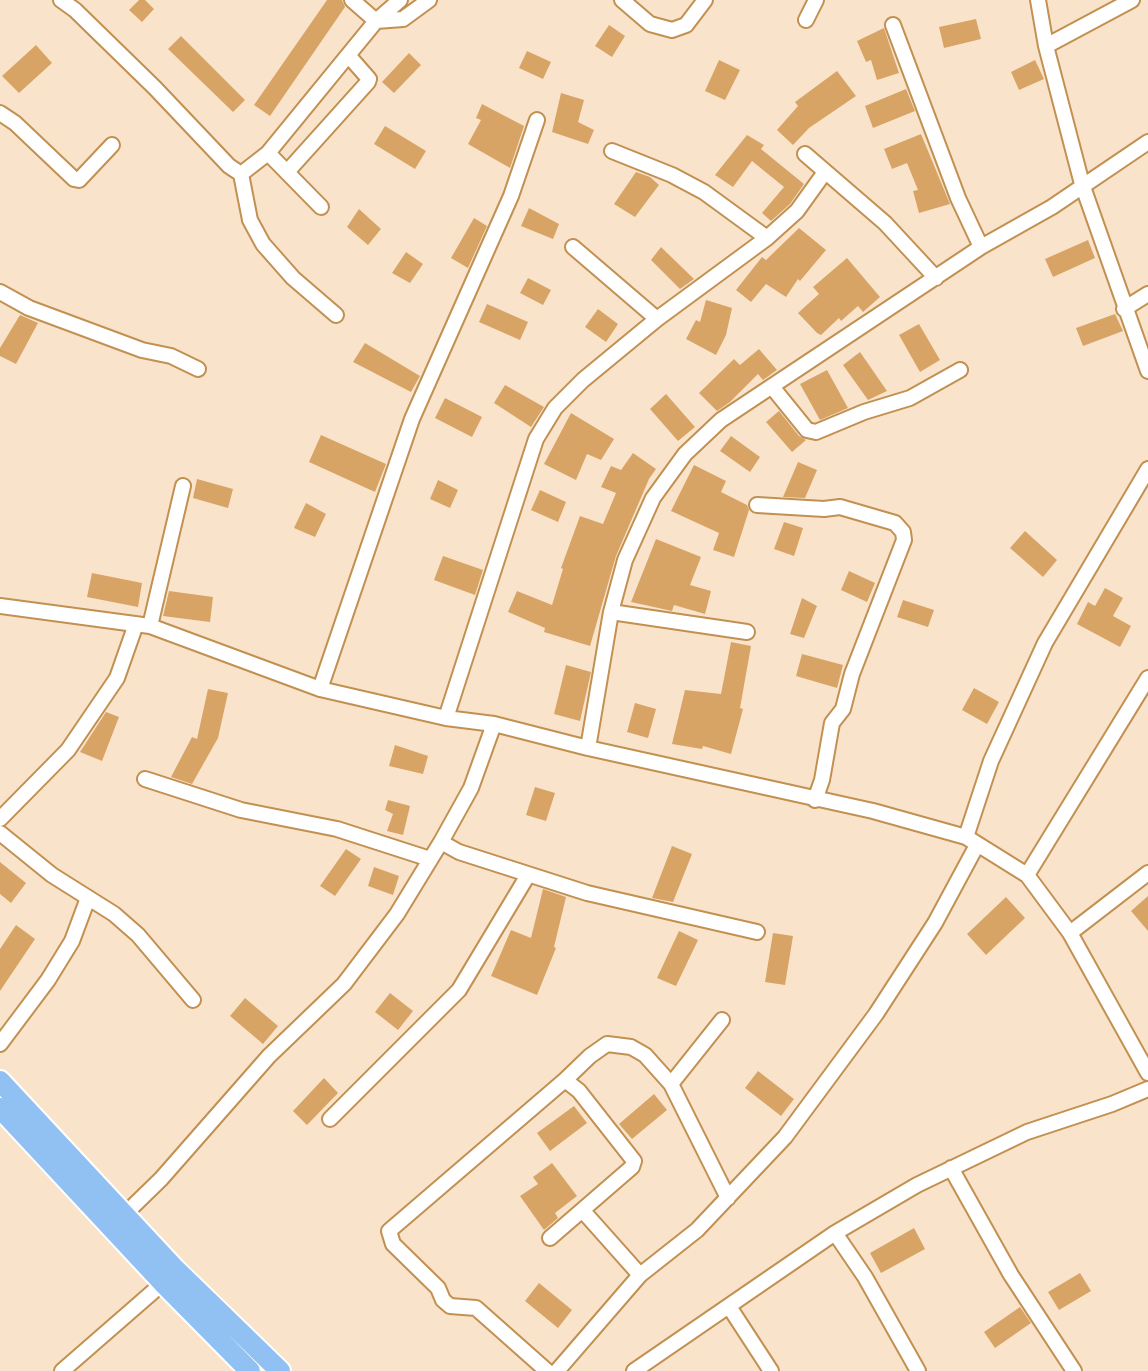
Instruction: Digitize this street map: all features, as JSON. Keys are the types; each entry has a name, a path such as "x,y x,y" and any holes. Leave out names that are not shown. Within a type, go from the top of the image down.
{"highway":[{"path":"0,1081 210,1305 243,1332 280,1371"},
{"path":"0,1108 163,1283 250,1371"}],"street":[{"path":"61,0 165,98 229,166 241,174 250,220 258,237 293,278 336,315"},
{"path":"352,0 376,21 403,19 429,0"},
{"path":"241,174 268,153 376,21 400,0"},
{"path":"622,0 650,24 672,30 686,25 705,0"},
{"path":"806,20 816,0"},
{"path":"1038,0 1046,46 1082,184 1148,371"},
{"path":"1046,46 1132,0"},
{"path":"893,25 958,198 981,247"},
{"path":"287,172 366,86 369,79 348,55"},
{"path":"305,108 328,126"},
{"path":"0,113 15,123 74,179 79,180 112,145"},
{"path":"320,689 412,419 511,196 537,120"},
{"path":"287,130 310,147"},
{"path":"588,748 611,612 625,560 653,498 672,469 721,420 981,247 1052,207 1148,142"},
{"path":"612,151 672,175 704,192 767,238"},
{"path":"268,153 321,207"},
{"path":"805,154 885,223 936,278"},
{"path":"446,718 536,439 555,408 583,380 657,319 767,238 797,211 825,172"},
{"path":"573,247 657,319"},
{"path":"0,292 29,308 142,350 171,356 198,369"},
{"path":"1124,309 1148,294"},
{"path":"773,388 807,430 816,432 864,412 910,398 960,370"},
{"path":"557,1371 640,1275 697,1230 785,1137 876,1014 935,923 972,841 991,761 1045,643 1148,469"},
{"path":"0,819 68,750 117,678 143,625 183,486"},
{"path":"757,505 840,507 895,523 903,532 904,540 852,674 843,709 832,723 822,780 815,800"},
{"path":"0,606 143,625 320,689 446,718 494,724 873,811 972,841 1027,875 1070,933 1148,1073"},
{"path":"611,612 747,632"},
{"path":"1027,875 1148,678"},
{"path":"124,1215 161,1179 269,1056 344,984 397,914 471,788 494,724"},
{"path":"145,779 241,810 337,829 430,859"},
{"path":"0,833 52,875 114,914 138,935 193,1000"},
{"path":"441,842 459,852 587,893 757,932"},
{"path":"1070,933 1148,873"},
{"path":"330,1119 459,990 528,875"},
{"path":"0,1044 48,980 72,941 88,898"},
{"path":"671,1084 722,1020"},
{"path":"547,1371 476,1308 450,1306 443,1300 438,1288 393,1244 389,1231 600,1048 615,1044 631,1047 645,1055 671,1084 728,1198"},
{"path":"550,1238 632,1167 634,1161 579,1091 565,1080"},
{"path":"634,1371 835,1233 917,1185 1027,1132 1148,1089"},
{"path":"951,1168 1011,1275 1074,1371"},
{"path":"583,1211 640,1275"},
{"path":"835,1233 865,1277 918,1371"},
{"path":"62,1371 163,1283"},
{"path":"730,1308 771,1371"}],"building":[{"path":"139,0 145,0 154,9 142,22 129,10"},
{"path":"327,0 342,0 345,7 270,116 254,105"},
{"path":"976,19 981,39 944,48 939,27"},
{"path":"609,25 625,36 612,57 595,46"},
{"path":"884,28 899,73 877,80 871,60 866,62 857,41"},
{"path":"181,36 245,100 233,112 168,49"},
{"path":"36,45 52,63 19,93 2,76"},
{"path":"527,51 551,62 543,79 519,68"},
{"path":"409,53 421,65 394,93 382,82"},
{"path":"719,60 740,70 725,100 705,91"},
{"path":"1035,60 1044,79 1019,90 1011,72"},
{"path":"837,71 856,96 809,128 793,145 777,130 798,106 795,102"},
{"path":"906,89 915,111 873,128 865,106"},
{"path":"561,93 584,100 578,122 594,130 588,144 552,132"},
{"path":"482,104 524,126 510,168 468,144 481,120 476,118"},
{"path":"385,126 426,151 415,169 374,144"},
{"path":"921,134 950,204 919,213 913,191 918,190 907,163 892,169 884,149"},
{"path":"747,135 764,145 761,149 804,184 790,204 771,221 762,213 784,187 752,161 733,187 715,175"},
{"path":"636,172 650,177 659,185 635,217 614,204"},
{"path":"529,208 559,224 553,239 521,226"},
{"path":"359,209 381,229 368,245 347,227"},
{"path":"474,218 487,226 468,268 451,258"},
{"path":"799,228 826,250 800,281 798,279 786,297 766,284 751,302 736,290 762,257 766,260"},
{"path":"1088,240 1095,258 1053,277 1045,259"},
{"path":"661,247 694,279 680,289 651,260"},
{"path":"406,252 423,264 410,283 392,273"},
{"path":"847,258 880,297 863,312 858,306 841,321 839,318 821,335 798,313 819,294 813,287"},
{"path":"528,278 551,290 543,305 520,293"},
{"path":"706,300 732,308 726,335 716,355 686,339 696,320 700,322"},
{"path":"487,304 528,322 520,340 479,322"},
{"path":"598,309 618,324 606,342 585,327"},
{"path":"1115,314 1123,331 1083,346 1076,328"},
{"path":"20,315 38,323 16,364 0,356 0,348"},
{"path":"919,324 940,360 920,372 899,335"},
{"path":"365,343 420,376 411,392 353,362"},
{"path":"759,349 777,370 763,380 758,374 717,411 699,393 734,359 740,365"},
{"path":"860,352 887,391 868,400 843,365"},
{"path":"827,370 848,408 820,420 800,384"},
{"path":"505,385 544,407 531,427 494,403"},
{"path":"666,394 695,427 678,441 650,409"},
{"path":"445,398 482,417 472,437 435,418"},
{"path":"779,411 806,440 792,452 766,422"},
{"path":"571,413 614,439 601,460 587,454 576,480 544,464"},
{"path":"321,435 386,464 375,492 309,462"},
{"path":"731,436 760,457 750,472 720,451"},
{"path":"633,453 656,469 616,556 590,646 544,632 545,628 508,612 517,591 552,605 561,568 580,516 603,524 616,493 601,487 611,466 621,470"},
{"path":"798,462 817,470 805,498 783,497"},
{"path":"694,465 726,481 721,492 747,505 749,510 734,557 713,550 719,533 671,511"},
{"path":"197,479 233,489 228,508 193,498"},
{"path":"438,480 458,490 450,508 430,499"},
{"path":"540,490 566,502 558,522 531,510"},
{"path":"306,503 326,514 315,537 294,528"},
{"path":"784,522 803,528 794,556 774,549"},
{"path":"1025,531 1057,560 1043,577 1010,548"},
{"path":"656,539 701,557 690,585 711,591 705,614 674,605 672,611 631,602"},
{"path":"443,556 483,570 475,595 434,580"},
{"path":"849,571 875,583 867,602 841,590"},
{"path":"92,573 142,583 138,607 87,597"},
{"path":"1105,588 1123,598 1113,616 1131,626 1120,647 1077,624 1088,602 1095,606"},
{"path":"169,591 213,597 210,622 163,616"},
{"path":"802,598 817,606 804,638 790,634"},
{"path":"903,600 934,610 928,627 897,617"},
{"path":"731,642 751,646 740,708 743,709 731,754 703,746 702,749 672,744 685,690 721,694"},
{"path":"802,654 843,665 837,688 796,676"},
{"path":"566,665 591,672 580,721 554,714"},
{"path":"974,688 999,702 987,724 962,710"},
{"path":"208,689 228,693 218,738 192,784 171,777 192,737 197,739"},
{"path":"635,703 656,709 648,738 627,732"},
{"path":"106,712 119,717 102,761 80,752"},
{"path":"395,745 428,756 423,774 389,766"},
{"path":"535,787 555,793 546,821 526,815"},
{"path":"388,800 410,806 403,835 387,831 393,814 385,810"},
{"path":"672,846 692,854 673,902 652,898"},
{"path":"346,849 361,859 335,896 320,886"},
{"path":"0,862 26,883 11,903 0,894"},
{"path":"374,867 399,876 393,895 368,886"},
{"path":"543,889 566,897 556,948 537,995 491,976 511,930 531,938"},
{"path":"1148,896 1148,931 1131,911"},
{"path":"1006,897 1025,918 986,955 967,934"},
{"path":"16,925 35,939 0,991 0,949"},
{"path":"679,931 698,940 676,986 657,978"},
{"path":"773,933 793,936 785,985 765,982"},
{"path":"390,993 413,1011 398,1030 375,1012"},
{"path":"245,998 278,1026 263,1044 230,1016"},
{"path":"758,1071 794,1099 781,1116 745,1088"},
{"path":"324,1078 338,1093 307,1125 293,1111"},
{"path":"654,1094 667,1110 632,1139 619,1124"},
{"path":"574,1106 587,1123 550,1151 537,1133"},
{"path":"552,1163 577,1196 555,1213 558,1218 544,1230 520,1196 538,1184 533,1177"},
{"path":"914,1228 925,1249 881,1273 870,1253"},
{"path":"1080,1273 1091,1291 1059,1310 1048,1292"},
{"path":"539,1283 572,1310 558,1328 525,1301"},
{"path":"1020,1307 1031,1323 995,1348 984,1332"}]}
